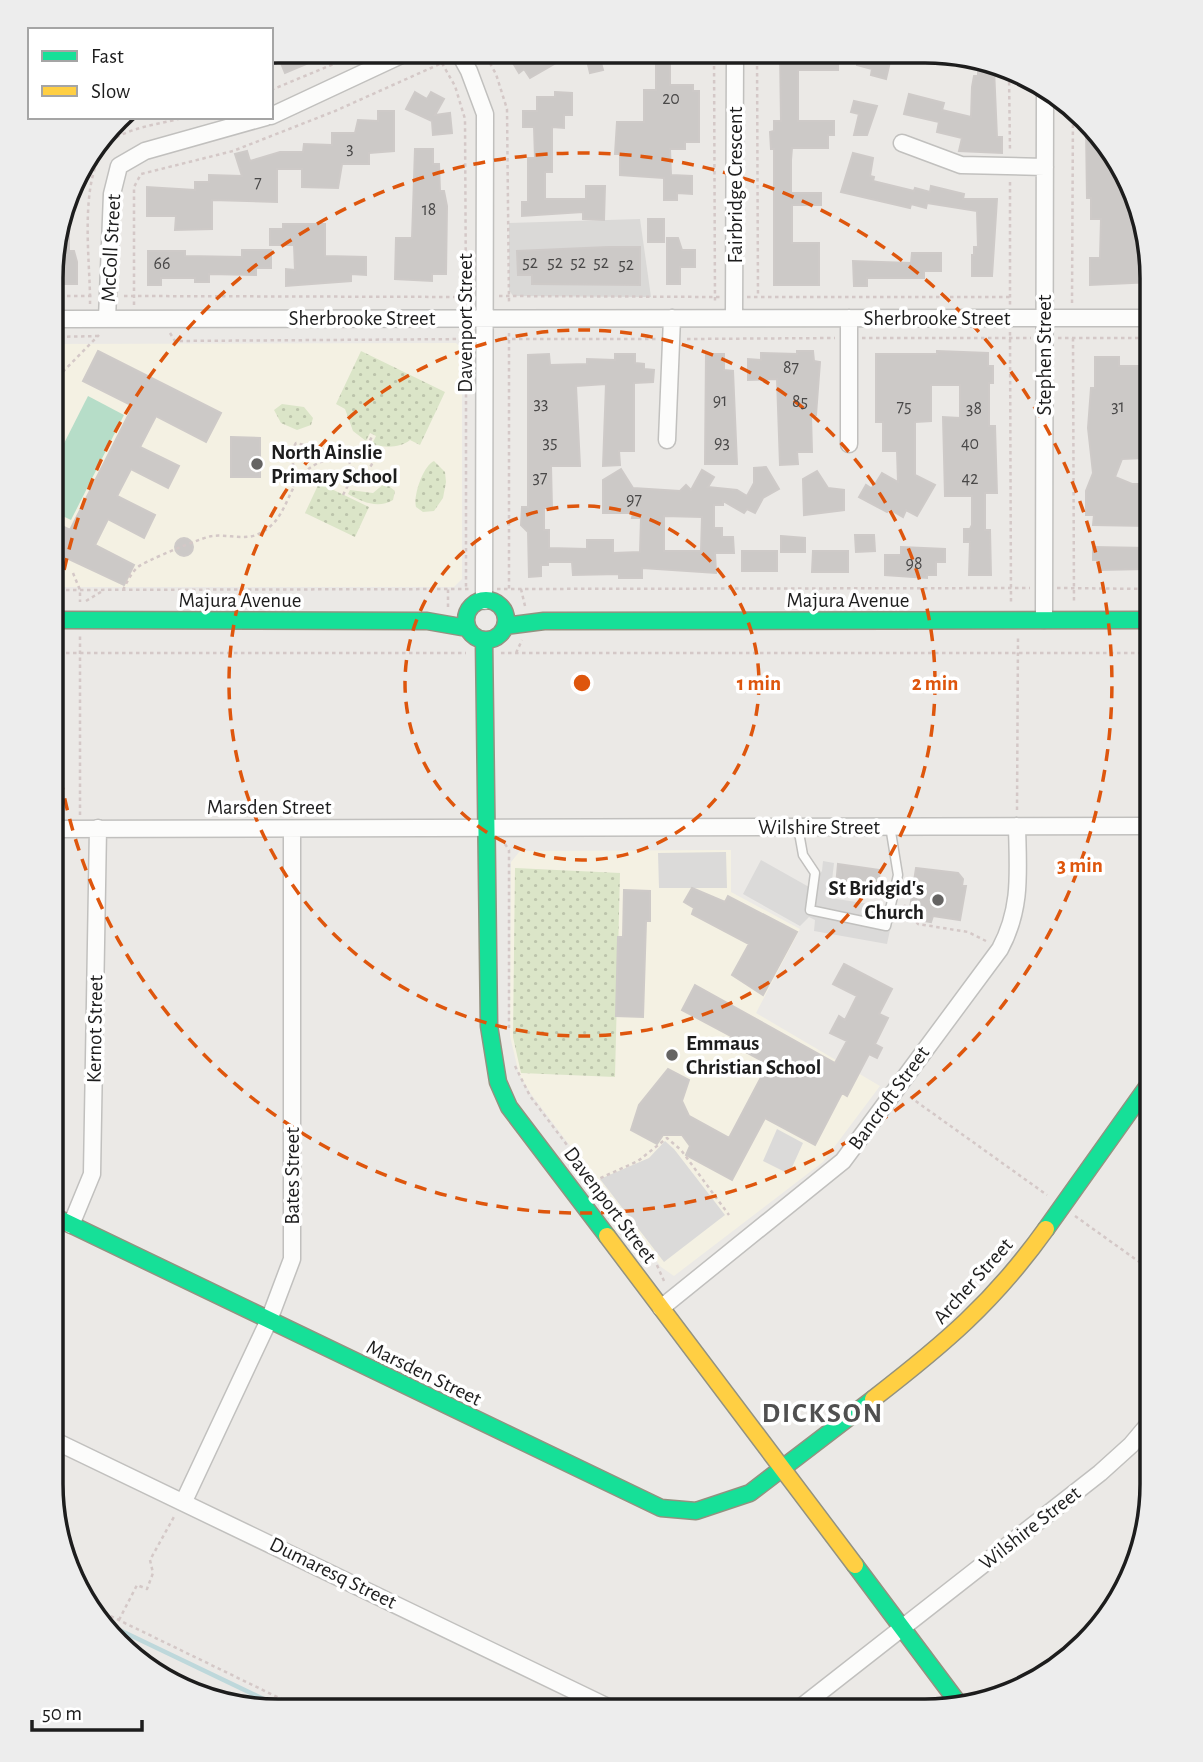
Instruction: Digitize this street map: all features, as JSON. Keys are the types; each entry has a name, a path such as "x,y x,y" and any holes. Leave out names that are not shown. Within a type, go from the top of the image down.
{"street":[{"path":"273,115 384,63"},
{"name":"Davenport Street","path":"465,63 485,114 484,600"},
{"name":"Fairbridge Crescent","path":"734,318 735,63"},
{"name":"Stephen Street","path":"1044,620 1045,100"},
{"name":"McColl Street","path":"105,325 112,194 120,166 145,151 259,119"},
{"path":"902,143 961,164 1045,167"},
{"name":"Sherbrooke Street","path":"63,320 105,325 486,318 1140,318"},
{"path":"667,440 672,318"},
{"name":"Sherbrooke Street","path":"849,318 849,444"},
{"path":"484,600 501,608 505,626 500,635 484,640 474,636 468,620 474,604 484,600"},
{"name":"Majura Avenue","path":"501,608 544,621"},
{"name":"Majura Avenue","path":"63,621 468,620"},
{"name":"Majura Avenue","path":"505,626 544,621 1140,620"},
{"name":"Davenport Street","path":"484,640 489,1026 498,1082 509,1107 954,1697"},
{"name":"Wilshire Street","path":"487,827 890,826 1017,821 1140,826"},
{"name":"Bancroft Street","path":"661,1308 843,1161 1000,949 1012,926 1018,889 1017,821"},
{"name":"Marsden Street","path":"63,829 487,827"},
{"name":"Kernot Street","path":"71,1225 92,1174 98,828"},
{"name":"Bates Street","path":"184,1501 269,1320 292,1259 292,829"},
{"name":"Archer Street","path":"782,1469 945,1343 977,1314 1018,1267 1140,1097"},
{"name":"Marsden Street","path":"63,1221 661,1508 696,1511 713,1507 750,1493 782,1469"},
{"name":"Wilshire Street","path":"902,1628 1100,1473 1140,1435"},
{"name":"Dumaresq Street","path":"63,1445 591,1699"},
{"path":"811,1699 902,1628"}],"lane":[{"path":"798,827 803,855 815,873 810,910 886,926 898,875 890,826"}],"path":[{"path":"273,89 336,63"},
{"path":"442,63 455,86 465,119 466,296 134,296 134,187 141,174 233,151 335,111 442,63"},
{"path":"490,63 496,74 506,108 509,296 1010,297 1009,80"},
{"path":"714,63 715,318"},
{"path":"757,63 758,296"},
{"path":"1073,122 1074,589 1140,589"},
{"path":"63,296 90,296"},
{"path":"63,374 105,325"},
{"path":"165,330 175,341 466,339 466,589"},
{"path":"63,337 98,336"},
{"path":"509,589 509,339 1010,338 1011,589 1012,607 1020,621 1016,653 1017,821"},
{"path":"1073,338 1140,338"},
{"path":"367,447 373,434"},
{"path":"293,487 295,472 292,453 296,443 349,456"},
{"path":"123,590 142,565 199,538 257,535 281,512 293,487 316,462 349,456 358,446 367,447 373,456 371,467 356,470 350,464 349,456"},
{"path":"343,495 356,470"},
{"path":"73,573 80,590"},
{"path":"63,590 448,589"},
{"path":"525,609 521,589 1011,589"},
{"path":"80,604 105,590"},
{"path":"63,653 448,653"},
{"path":"80,653 80,828"},
{"path":"516,653 1140,653"},
{"path":"904,904 918,924 968,932 976,936"},
{"path":"906,1094 1140,1262"},
{"path":"530,1096 656,1264 664,1281"},
{"path":"594,1181 638,1161 667,1138 681,1150 729,1215"},
{"path":"119,1620 137,1585 147,1589 151,1583 150,1560 184,1501"},
{"path":"108,1615 281,1699"}],"shaded area":[{"path":"640,219 651,297 513,296 509,290 509,223"},
{"name":"North Ainslie Primary School","path":"456,343 462,349 462,579 454,587 63,587 63,344"},
{"name":"Emmaus Christian School","path":"731,850 731,892 800,929 756,1013 880,1086 823,1162 674,1276 661,1267 531,1094 519,1074 510,1036 511,862 520,851"},
{"path":"726,852 727,888 659,888 658,853"},
{"path":"761,860 809,887 822,871 823,861 834,863 830,898 883,906 893,916 887,944 814,931 815,920 809,917 800,926 743,894"},
{"path":"777,1129 803,1143 789,1174 763,1161"},
{"path":"665,1141 725,1215 664,1262 600,1179 649,1158"}],"green space":[{"path":"361,351 445,392 420,445 410,440 392,447 372,444 376,436 370,433 366,441 353,431 345,409 336,404"},
{"path":"88,396 124,415 71,520 63,516 63,445"},
{"path":"282,404 304,407 313,418 311,425 297,430 281,423 274,410"},
{"path":"434,461 445,472 443,498 434,511 423,512 416,507 417,489 426,469"},
{"path":"319,483 369,507 355,537 305,513"},
{"path":"385,483 395,491 393,500 387,503 370,503 348,494 350,490 373,493"},
{"path":"515,868 620,873 615,1077 521,1073 513,1037"}],"building":[{"path":"281,63 309,63 285,73"},
{"path":"513,63 556,63 530,78 524,69 519,73"},
{"path":"588,63 601,63 603,70 590,73"},
{"path":"656,63 670,63 670,85 693,85 693,91 699,91 699,142 685,142 685,149 670,149 671,175 692,176 692,194 677,193 677,200 664,200 664,178 620,175 620,154 615,154 617,122 644,122 644,90 656,90"},
{"path":"780,63 838,63 838,70 798,70 798,121 834,121 834,135 828,135 828,148 792,148 791,193 821,193 821,205 792,205 792,243 819,243 819,285 774,285 774,149 771,149 770,132 774,131 774,121 781,121"},
{"path":"890,63 886,79 871,75 872,69 857,65"},
{"path":"978,70 994,75 997,137 1002,137 1002,153 959,151 962,138 937,132 939,122 904,114 909,94 944,103 942,110 971,117 972,87 974,76 978,76"},
{"path":"415,92 427,99 431,92 444,99 435,115 450,113 452,133 433,135 432,121 406,109"},
{"path":"555,92 572,93 572,115 564,115 564,128 552,127 552,172 545,172 545,199 586,199 586,186 605,186 604,220 583,219 583,212 522,216 522,202 528,202 528,158 535,158 534,127 523,127 523,111 537,111 537,97 555,97"},
{"path":"854,101 877,106 867,135 854,135 859,114 851,112"},
{"path":"378,111 394,111 394,151 369,153 369,164 342,164 338,188 302,187 302,169 277,169 277,202 212,200 212,229 175,230 176,216 147,216 147,187 195,190 195,182 209,182 209,175 242,176 235,154 247,151 250,161 280,152 303,152 304,144 332,145 332,133 355,133 358,120 378,121"},
{"path":"1086,135 1104,159 1124,196 1138,250 1140,283 1090,285 1090,258 1100,258 1101,219 1091,219 1091,198 1087,198"},
{"path":"415,149 433,149 433,164 439,164 440,191 444,191 447,206 446,274 432,274 432,281 395,279 396,238 412,238"},
{"path":"853,153 873,158 870,176 874,177 873,181 914,191 915,188 930,192 931,186 964,194 963,199 997,199 992,276 972,276 972,255 974,247 978,247 977,211 927,203 926,208 911,204 910,208 841,192"},
{"path":"648,219 664,219 664,242 648,242"},
{"path":"283,224 325,224 325,256 366,257 366,275 351,274 351,281 286,286 286,269 295,270 294,245 270,245 270,229 283,229"},
{"path":"69,229 69,251 74,251 77,262 77,284 63,284"},
{"path":"667,238 678,238 682,250 695,250 695,267 680,267 680,284 667,284"},
{"path":"640,247 640,285 532,284 532,275 518,275 517,251"},
{"path":"242,250 271,250 271,268 256,268 256,275 209,274 209,282 195,282 195,278 161,278 161,285 148,285 148,251 185,251 185,256 242,257"},
{"path":"912,253 941,253 941,271 924,271 924,278 867,278 867,286 854,286 853,261 911,263"},
{"path":"98,351 221,413 206,442 156,416 140,447 179,466 168,488 131,469 117,496 155,515 144,538 108,519 95,545 134,565 124,585 63,556 63,526 70,530 133,406 83,381"},
{"path":"797,351 813,351 814,361 820,362 816,415 811,415 812,452 797,452 798,464 780,465 777,379 748,380 748,359 761,360 761,353 797,354"},
{"path":"937,351 988,353 988,366 993,366 993,383 989,383 989,426 995,426 997,493 985,493 985,530 990,530 991,575 969,575 970,542 964,542 964,529 970,529 972,525 972,496 945,496 943,417 960,418 960,385 931,385 931,421 915,422 915,475 935,485 917,516 906,510 903,517 889,509 887,512 859,497 866,485 871,488 874,486 882,473 898,482 897,451 883,451 883,422 876,422 876,354 937,354"},
{"path":"549,354 550,365 587,364 587,359 615,360 615,354 635,354 635,363 644,364 644,369 654,370 653,382 634,383 634,451 619,451 620,465 603,466 606,384 576,386 580,466 551,466 552,508 544,508 544,530 549,530 549,548 587,549 587,540 613,540 613,553 640,552 641,518 632,518 633,513 603,513 603,480 621,469 633,488 680,491 686,485 691,490 702,470 714,477 708,487 737,490 747,496 754,483 754,468 766,467 779,489 763,498 755,513 747,509 744,513 723,501 723,505 714,505 714,528 722,528 722,537 733,537 734,553 715,553 716,573 642,568 642,578 619,578 619,574 573,575 572,562 548,562 548,565 541,565 541,576 529,577 528,532 521,525 522,507 528,507 528,355","holes":["664,516 702,517 701,551 664,551"]},
{"path":"706,354 724,354 724,370 733,371 737,464 705,464"},
{"path":"1095,357 1119,357 1119,366 1140,366 1140,458 1122,459 1115,477 1132,484 1140,484 1140,526 1093,525 1094,515 1086,515 1086,491 1093,473 1088,428 1091,388 1095,388"},
{"path":"231,437 260,438 260,477 231,477"},
{"path":"817,471 828,488 844,490 844,510 804,515 803,479"},
{"path":"855,535 874,535 875,551 856,552"},
{"path":"781,536 805,538 805,552 781,552"},
{"path":"184,538 190,541 193,547 190,553 184,556 178,553 175,547 178,541"},
{"path":"901,547 945,549 945,562 936,562 936,575 927,575 927,578 885,575 885,555 901,555"},
{"path":"1093,547 1140,548 1140,569 1099,570 1099,560 1093,560"},
{"path":"742,551 777,551 777,571 742,571"},
{"path":"813,551 848,551 848,572 812,572"},
{"path":"838,864 880,870 877,892 836,886"},
{"path":"916,868 958,873 963,879 962,886 966,886 960,920 933,916 931,922 919,920 910,908"},
{"path":"692,888 725,902 728,896 797,932 763,995 732,975 749,944 692,914 694,908 684,902"},
{"path":"624,890 650,891 650,921 646,921 643,1017 616,1016 618,937 623,937"},
{"path":"844,964 892,989 879,1014 888,1018 875,1044 882,1048 877,1058 869,1054 847,1096 842,1093 815,1145 765,1118 732,1180 686,1155 690,1146 682,1135 663,1135 657,1144 631,1130 639,1105 668,1069 689,1080 682,1101 689,1116 729,1138 768,1064 727,1042 731,1036 682,1010 695,985 835,1063 847,1041 830,1033 839,1016 845,1020 857,996 833,984"}],"waterway":[{"path":"121,1631 261,1698"}],"traffic: fast":[{"path":"486,600 500,606 506,620 500,634 486,640 472,634 466,620 472,606 486,600"},
{"path":"63,620 427,621 467,628"},
{"path":"505,626 544,621 1140,620"},
{"path":"484,640 489,1026 498,1082 509,1107 607,1236"},
{"path":"1046,1229 1140,1097"},
{"path":"63,1221 661,1508 696,1511 750,1493 873,1399"},
{"path":"855,1565 954,1697"}],"traffic: slow":[{"path":"873,1399 923,1360 987,1301 1046,1229"},
{"path":"607,1236 855,1565"}],"place":[{"name":"North Ainslie Primary School","path":"257,464"},
{"name":"St Bridgid's Church","path":"938,900"},
{"name":"Emmaus Christian School","path":"672,1055"}],"district":[{"name":"DICKSON","path":"823,1414"}]}
